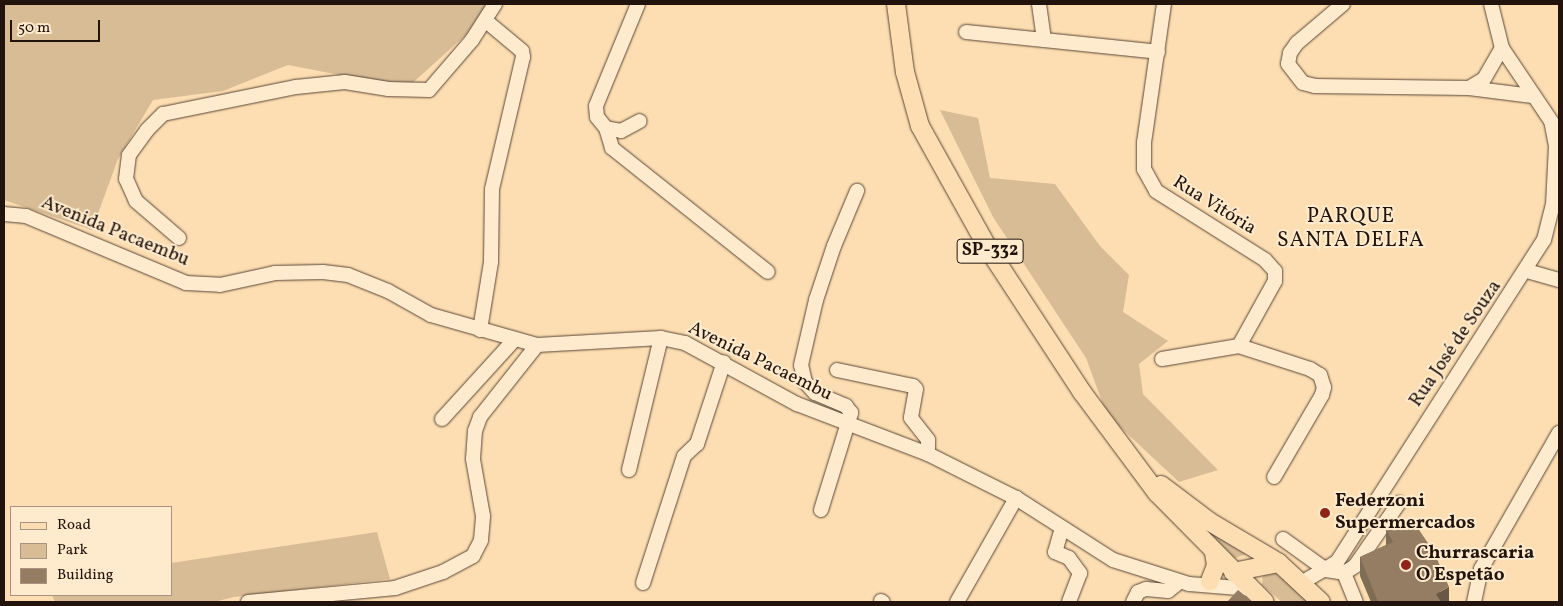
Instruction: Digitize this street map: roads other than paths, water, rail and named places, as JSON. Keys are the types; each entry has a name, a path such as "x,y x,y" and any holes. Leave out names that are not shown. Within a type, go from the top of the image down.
{"main road":[{"name":"SP-332","path":"896,4 905,72 920,126 935,157 1053,350 1111,434 1143,471 1157,493 1233,572 1265,602"},
{"name":"SP-332","path":"1143,471 1210,522 1301,583 1321,602"},
{"path":"1210,581 1216,565 1214,552"},
{"path":"1233,572 1271,564"},
{"path":"1251,589 1255,576 1271,564"}],"street":[{"path":"179,238 136,201 126,180 130,156 147,130 163,114 296,87 345,82 388,89 429,90 486,21 494,4"},
{"path":"638,4 596,106 597,117 606,128 612,148 768,272"},
{"path":"1039,4 1044,40"},
{"name":"Rua Vitória","path":"1164,4 1144,142 1147,180 1156,191 1265,260 1274,271 1275,282 1239,346"},
{"path":"1344,4 1297,42 1290,53 1288,64 1303,83 1315,86 1469,88 1532,96"},
{"name":"Rua José de Souza","path":"1301,583 1337,562 1527,271 1544,240 1557,174 1556,146 1550,121 1502,48 1491,4"},
{"path":"480,330 491,262 492,189 523,57 522,50 486,21"},
{"path":"966,32 1158,52"},
{"path":"1469,88 1484,79 1502,48"},
{"path":"606,128 621,131 640,121"},
{"path":"821,510 850,424 851,413 846,406 815,393 804,382 801,365 816,300 834,246 857,191"},
{"name":"Avenida Pacaembu","path":"4,214 26,216 186,283 220,285 275,273 348,276 388,291 431,315 537,345 660,338 685,343 724,362 797,404 928,454 1016,498 1113,560 1184,583"},
{"path":"1527,271 1559,280"},
{"path":"629,470 660,338"},
{"path":"442,419 515,339"},
{"path":"248,602 396,588 443,572 473,556 481,540 483,516 473,460 475,431 480,417 537,345"},
{"path":"1162,360 1239,346 1310,369 1323,382 1318,404 1274,477"},
{"path":"643,583 684,456 697,444 724,362"},
{"path":"837,370 913,386 916,389 911,418 928,440 928,454"},
{"path":"1474,602 1481,570 1559,433"},
{"path":"957,602 1016,498"},
{"path":"1283,539 1326,570 1344,573 1355,566 1399,503"},
{"path":"1062,528 1055,552 1069,558 1080,573 1069,602"},
{"path":"1133,602 1138,592 1146,589 1168,591 1184,583 1210,581 1233,572"},
{"path":"1344,573 1356,602"},
{"path":"1184,583 1251,589"}],"place":[{"name":"Federzoni Supermercados","path":"1325,513"},
{"name":"Churrascaria O Espetão","path":"1406,565"}],"district":[{"name":"PARQUE SANTA DELFA","path":"1351,229"}]}
